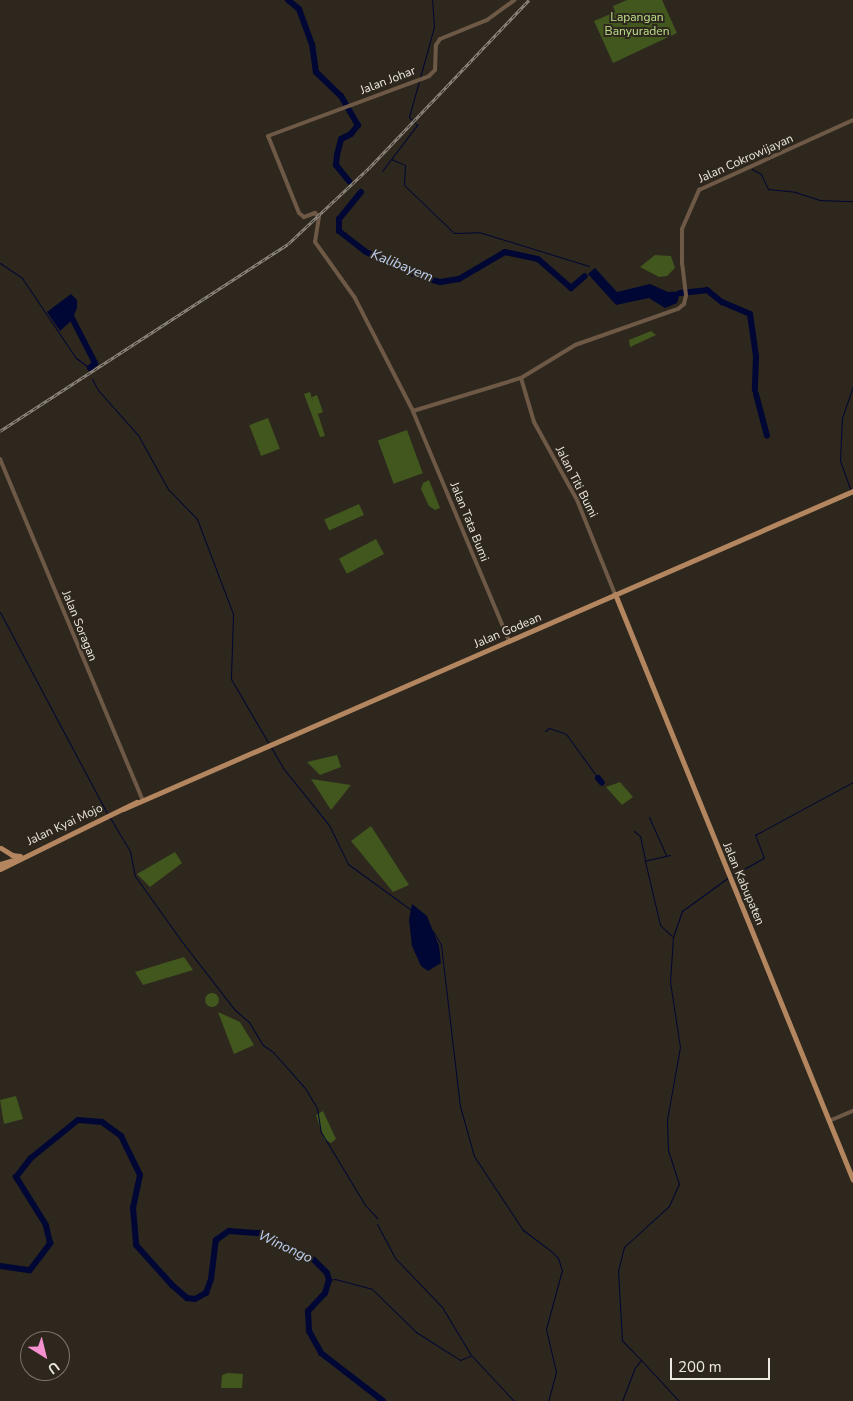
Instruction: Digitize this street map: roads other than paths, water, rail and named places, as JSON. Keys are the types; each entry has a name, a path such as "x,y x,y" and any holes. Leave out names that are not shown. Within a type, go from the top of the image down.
{"main road":[{"name":"Jalan Godean","path":"122,809 853,491"},
{"name":"Jalan Kabupaten","path":"615,594 853,1180"},
{"name":"Jalan Godean","path":"122,809 171,789"},
{"name":"Jalan Kyai Mojo","path":"0,868 25,854 122,809"},
{"path":"1,847 12,855 25,854"},
{"path":"1,847 5,854 13,860"},
{"path":"0,863 3,857 1,847"},
{"name":"Jalan Kyai Mojo","path":"0,863 13,860"}],"street":[{"name":"Jalan Johar","path":"318,216 312,214 304,217 299,213 268,136 430,75 435,70 436,46 440,39 487,20 515,0"},
{"name":"Jalan Cokrowijayan","path":"413,411 521,378 575,345 678,310 684,304 686,293 682,229 698,190 853,120"},
{"name":"Jalan Tata Bumi","path":"318,216 320,222 315,242 355,298 413,411 509,641"},
{"name":"Jalan Titi Bumi","path":"521,378 534,422 577,500 615,594"},
{"name":"Jalan Soragan","path":"0,459 142,800"},
{"path":"829,1120 853,1111"}],"water":[{"path":"595,268 617,292 650,284 668,292 687,291 679,296 677,303 665,308 649,298 616,305 588,274"},
{"path":"71,294 77,300 77,308 72,320 60,331 47,312"},
{"path":"412,904 427,916 439,946 441,963 428,971 421,966 412,946 409,920"}],"waterway":[{"name":"Kalibayem","path":"288,0 299,9 312,44 316,72 341,96 358,125 351,134 341,139 337,155 336,165 349,181"},
{"path":"382,171 417,125 409,117 434,27 432,0"},
{"path":"391,159 405,165 404,185 454,233 479,232 589,266"},
{"path":"752,169 761,174 768,189 795,192 820,200 853,201"},
{"name":"Kalibayem","path":"361,192 339,219 339,231 366,252 421,277 440,282 459,279 505,252 538,259 571,288 585,276"},
{"path":"0,263 22,278 76,358 90,368"},
{"name":"Kalibayem","path":"680,293 707,290 722,302 750,314 756,356 755,390"},
{"path":"72,318 95,363 90,368"},
{"path":"92,379 98,390 138,435 168,489 197,519 233,614 231,679 269,744"},
{"path":"851,491 840,460 842,418 853,386"},
{"path":"756,394 767,436"},
{"path":"0,612 107,813"},
{"path":"545,731 549,728 566,734 598,778"},
{"path":"271,747 283,768 329,825 348,864 411,910"},
{"path":"598,778 602,783"},
{"path":"733,875 764,858 755,835 853,782"},
{"path":"109,816 130,851 135,876 183,943 234,1009 249,1022 263,1045 273,1052 305,1088 317,1108 321,1132 365,1205 377,1218"},
{"path":"649,817 666,855"},
{"path":"634,831 640,836 645,860"},
{"path":"670,855 645,861 660,925 672,936"},
{"path":"641,1360 622,1340 618,1271 624,1247 669,1206 679,1184 668,1150 667,1120 680,1047 670,982 673,937 682,911 729,877"},
{"path":"433,931 441,945 460,1106 474,1156 523,1230 558,1258 562,1270 546,1329 556,1372 548,1401"},
{"path":"853,1063 853,1109"},
{"path":"853,1113 853,1166"},
{"name":"Winongo","path":"0,1266 30,1270 50,1243 46,1225 16,1177 31,1158 78,1120 102,1122 121,1136 140,1175 133,1208 136,1245 172,1285 187,1298 195,1299 206,1293 211,1279 216,1240 229,1231 260,1233 314,1260 327,1273 329,1280 325,1293 308,1311 309,1331 321,1353 383,1401"},
{"path":"377,1224 396,1259 442,1307 471,1355 514,1401"},
{"path":"329,1280 335,1279 372,1289 416,1332 460,1360 470,1356"},
{"path":"622,1401 634,1369 641,1360 679,1401"}],"railway":[{"path":"0,431 288,244 369,168 529,0"}],"park label":[{"name":"Lapangan Banyuraden","path":"637,25"}]}
